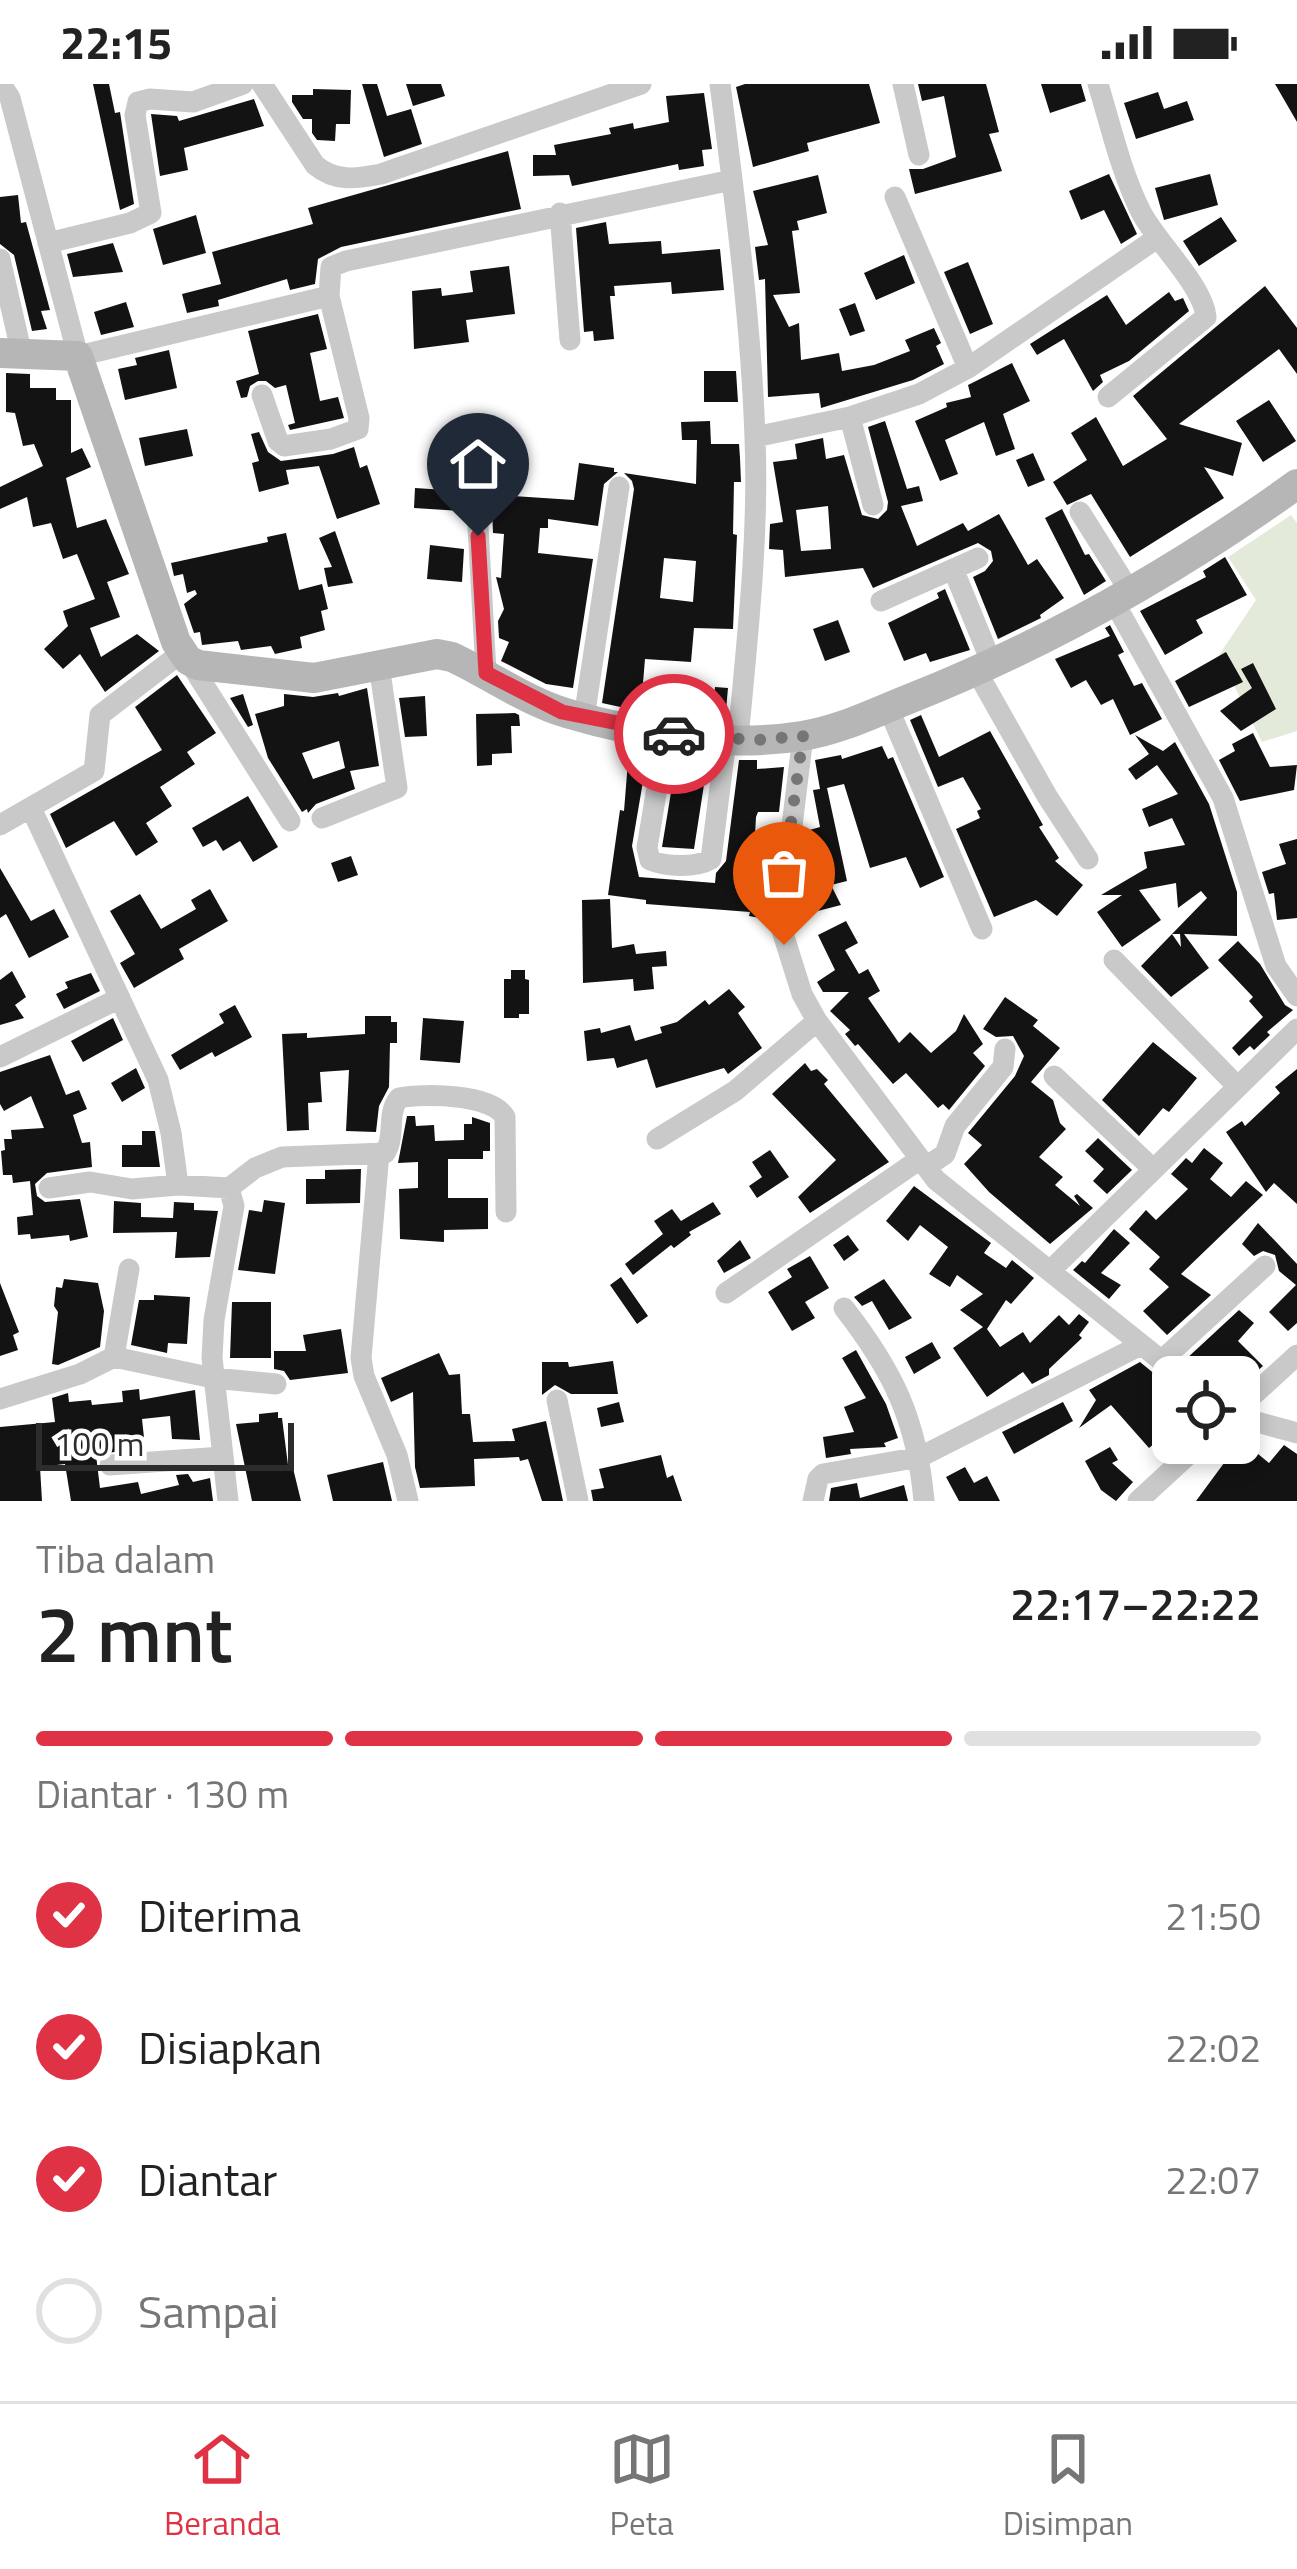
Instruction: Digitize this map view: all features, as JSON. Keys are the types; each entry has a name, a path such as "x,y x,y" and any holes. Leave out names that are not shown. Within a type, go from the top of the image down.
{"street":[{"path":"1,84 10,98 8,124 48,243 78,356 184,657 290,820"},
{"path":"48,243 130,223 151,213 135,115 138,102 150,98 194,102 244,84"},
{"path":"262,84 315,165 326,175 342,179 381,174 641,84"},
{"path":"666,733 646,848 650,860 661,864 701,864 711,859 732,739 753,561 755,437 746,293 719,84"},
{"path":"903,84 919,155"},
{"path":"1098,84 1126,177 1157,238 1198,295 1206,317 1108,397"},
{"path":"262,395 284,446 331,439 358,429 329,296 329,271 336,264 732,179"},
{"path":"895,197 968,368"},
{"path":"560,213 570,340"},
{"path":"755,437 850,417 919,394 968,368 1157,238"},
{"path":"0,259 11,354 78,356 329,296"},
{"path":"850,417 873,505"},
{"path":"184,657 214,668 314,679 437,654 486,673 545,705 584,718 732,739 803,736 984,668 1121,595 1297,484"},
{"path":"584,718 619,488"},
{"path":"476,491 486,673"},
{"path":"1080,512 1226,805 1276,966 1297,996"},
{"path":"881,601 978,559"},
{"path":"954,571 984,668 1047,796 1088,859"},
{"path":"0,825 94,771 100,715 184,657"},
{"path":"322,818 397,788 379,665"},
{"path":"888,707 982,928"},
{"path":"803,736 780,924 802,994 817,1021 923,1163 955,1198 1155,1356"},
{"path":"31,808 158,1080 172,1133 178,1185"},
{"path":"1114,960 1237,1086"},
{"path":"0,1057 120,998"},
{"path":"657,1139 735,1091 817,1021"},
{"path":"1050,1270 1297,1029"},
{"path":"726,1293 923,1163 945,1154 955,1126 1003,1067 1005,1048"},
{"path":"1054,1076 1153,1169"},
{"path":"49,1188 90,1182 132,1189 229,1188 254,1168 282,1157 388,1151 392,1108 399,1098 490,1102 505,1118 506,1211"},
{"path":"379,1153 361,1358 364,1376 398,1455 408,1501"},
{"path":"229,1188 234,1206 214,1320 213,1378 229,1501"},
{"path":"1166,1356 1265,1265"},
{"path":"114,1357 129,1269"},
{"path":"844,1308 897,1384 920,1457 924,1501"},
{"path":"813,1501 823,1474 920,1457 1141,1345"},
{"path":"1260,1391 1297,1355"},
{"path":"0,1399 80,1374 114,1357 213,1378 276,1384"},
{"path":"557,1400 578,1501"},
{"path":"1260,1420 1297,1433"},
{"path":"110,1465 222,1457"},
{"path":"1138,1501 1178,1464"}],"green space":[{"path":"1291,515 1297,523 1297,731 1262,742 1219,655 1256,600 1228,557"}],"building":[{"path":"93,84 109,84 115,113 120,112 134,204 120,210"},
{"path":"362,84 377,84 387,116 411,109 422,144 384,157"},
{"path":"406,84 441,84 445,96 413,106"},
{"path":"869,84 880,123 807,143 809,151 753,167 736,87"},
{"path":"918,84 986,84 999,132 989,134 1002,171 915,194 909,169 956,157 944,96 922,101"},
{"path":"1041,84 1081,84 1086,101 1050,113"},
{"path":"1275,84 1297,84 1297,122"},
{"path":"313,89 351,90 350,124 336,124 335,141 317,140 312,119 303,119 292,102 292,95 313,95"},
{"path":"1158,92 1164,109 1187,101 1194,120 1136,139 1124,103"},
{"path":"704,93 712,149 702,150 704,166 679,170 678,164 572,186 569,175 533,176 533,155 556,155 554,145 611,134 609,128 669,122 666,96"},
{"path":"254,99 264,126 184,148 188,170 160,176 151,114 177,116 179,121"},
{"path":"508,151 521,209 341,247 318,259 315,284 290,290 287,279 218,300 219,306 187,313 182,294 221,284 212,252 313,224 308,208"},
{"path":"1109,174 1137,234 1121,244 1104,210 1081,220 1069,191"},
{"path":"1210,174 1218,205 1164,220 1155,188"},
{"path":"818,175 827,213 797,221 799,230 792,231 800,293 773,295 789,327 799,323 801,360 839,353 842,371 874,365 910,351 905,340 934,328 944,364 913,380 821,408 819,393 768,397 765,279 759,280 755,247 768,245 753,191"},
{"path":"18,195 21,223 26,222 50,310 41,311 47,329 32,331 14,255 0,244 0,197"},
{"path":"196,215 206,253 163,265 153,229"},
{"path":"1221,217 1237,241 1199,266 1183,241"},
{"path":"606,222 609,244 661,241 662,254 720,249 724,290 672,294 671,282 614,286 615,296 610,296 614,339 594,341 593,331 584,332 576,228"},
{"path":"113,243 123,272 73,277 67,254"},
{"path":"904,255 915,283 876,300 864,273"},
{"path":"968,262 993,324 970,334 944,272"},
{"path":"509,266 515,314 466,320 469,342 414,349 412,291 441,288 442,296 473,292 470,271"},
{"path":"1265,286 1297,328 1297,374 1279,349 1179,424 1242,443 1233,476 1204,467 1224,498 1130,557 1091,494 1067,505 1053,482 1087,460 1071,433 1096,417 1123,466 1167,439 1133,396"},
{"path":"1169,292 1175,301 1183,298 1189,311 1129,361 1100,375 1103,382 1093,391 1064,339 1037,355 1030,344 1107,295 1126,325"},
{"path":"126,302 134,327 101,335 94,312"},
{"path":"855,303 865,331 850,336 839,309"},
{"path":"318,314 327,349 310,353 320,401 338,397 344,418 290,430 288,425 295,423 286,385 275,388 258,381 241,398 236,381 259,374 248,331"},
{"path":"169,350 177,388 125,400 118,369 137,365 135,358"},
{"path":"1012,363 1030,401 1003,414 1015,449 996,456 984,422 945,440 958,474 940,481 915,421 947,407 946,403 971,397 968,385"},
{"path":"704,371 736,371 738,402 704,402"},
{"path":"6,373 30,374 30,388 56,388 56,400 71,400 71,453 82,448 91,467 66,478 77,528 106,519 129,574 107,582 120,617 90,628 101,657 137,634 159,651 105,692 80,654 63,669 44,649 68,626 63,611 95,599 77,554 63,559 51,523 33,527 27,497 0,509 0,487 43,466 34,444 23,446 15,413 6,412"},
{"path":"1269,400 1296,441 1263,462 1236,421"},
{"path":"710,421 711,444 739,444 741,482 734,482 733,629 694,628 691,662 645,659 634,710 602,703 634,489 624,473 696,484 697,440 682,440 681,422","holes":["664,558 696,561 693,602 660,598"]},
{"path":"885,421 907,489 919,486 923,501 901,506 917,546 963,523 968,531 999,514 1028,565 1037,559 1064,598 1041,618 998,639 973,577 993,561 991,551 978,543 873,588 863,568 785,577 783,550 769,549 770,524 783,522 773,462 797,459 795,444 823,438 826,459 844,455 862,515 878,519 888,502 868,427","holes":["828,506 831,549 801,551 796,510"]},
{"path":"187,429 193,456 145,466 139,438"},
{"path":"459,431 518,435 513,496 574,500 579,463 618,472 604,484 598,526 548,519 548,528 540,528 538,553 593,559 573,688 546,684 501,661 509,642 499,638 498,621 504,609 496,577 501,578 504,534 493,533 491,482 471,477 472,462 457,461"},
{"path":"259,432 268,452 281,461 354,447 360,468 367,465 380,504 337,519 319,466 286,470 289,484 259,492 252,463 259,461 251,434"},
{"path":"1033,453 1045,480 1028,487 1016,460"},
{"path":"415,488 461,491 461,511 414,508"},
{"path":"1062,509 1085,555 1089,554 1106,581 1084,595 1045,518"},
{"path":"335,531 353,583 328,587 324,568 332,567 319,538"},
{"path":"286,533 299,590 322,584 328,609 321,611 325,630 300,637 302,648 275,654 271,646 241,650 238,641 202,645 184,604 197,594 195,590 187,593 183,574 174,576 171,563 268,542 267,537"},
{"path":"430,545 464,549 462,582 427,579"},
{"path":"1225,557 1247,595 1196,620 1203,633 1165,655 1140,611 1206,577 1203,571"},
{"path":"945,589 970,650 930,662 926,653 904,661 888,623 939,598 937,593"},
{"path":"838,620 850,652 825,661 813,629"},
{"path":"1110,625 1134,686 1142,683 1162,719 1130,735 1113,699 1101,705 1086,680 1071,688 1055,659 1110,636 1105,628"},
{"path":"1226,652 1243,682 1189,707 1175,681"},
{"path":"1253,663 1276,709 1241,731 1220,711 1252,688 1241,669"},
{"path":"177,675 216,733 187,752 195,764 160,787 172,806 146,823 158,842 136,856 114,821 66,848 50,814 162,750 135,707"},
{"path":"715,687 728,688 725,721 712,720"},
{"path":"367,688 379,766 350,771 355,789 302,812 268,758 255,714 284,706 284,694 339,696","holes":["339,741 345,768 313,779 302,753"]},
{"path":"243,694 253,725 248,727 230,698"},
{"path":"425,696 427,736 405,737 399,698"},
{"path":"515,713 520,726 511,726 512,753 492,754 492,765 477,766 476,714"},
{"path":"921,715 939,757 990,731 1043,825 1039,827 1059,858 1055,861 1083,885 1057,916 1036,900 994,917 956,829 980,818 977,811 981,809 963,777 938,787 910,720"},
{"path":"1253,733 1270,767 1297,765 1294,790 1240,801 1219,760 1235,751 1232,744"},
{"path":"1135,735 1163,751 1175,742 1209,804 1237,892 1237,936 1184,934 1209,968 1171,997 1141,966 1172,934 1207,898 1201,891 1178,908 1176,883 1139,890 1161,920 1122,947 1097,912 1122,895 1101,895 1147,868 1144,852 1185,845 1172,818 1149,827 1142,809 1178,794 1157,765 1136,780 1128,769 1149,754"},
{"path":"882,746 888,759 893,757 944,877 920,888 906,857 870,868 844,784 827,788 847,881 831,885 841,905 806,914 799,890 806,831 820,827 813,790 820,789 815,760 841,755 842,759"},
{"path":"629,749 648,752 632,846 639,877 715,883 726,861 739,760 757,760 757,769 784,767 779,812 758,812 756,817 754,854 773,856 766,919 749,916 750,912 646,904 646,900 608,895 620,810 624,811"},
{"path":"677,756 708,759 694,849 662,847"},
{"path":"248,796 278,847 253,862 240,841 223,851 216,840 203,847 192,828"},
{"path":"1297,839 1297,918 1277,920 1274,893 1269,894 1262,872 1286,864 1279,844"},
{"path":"351,856 358,875 338,882 331,863"},
{"path":"0,868 31,921 54,909 69,937 29,958 6,914 0,918"},
{"path":"210,889 228,921 179,949 184,959 134,988 120,963 135,954 110,911 140,894 161,929 196,909 191,900"},
{"path":"610,899 612,948 634,944 636,954 666,951 667,966 652,967 654,989 634,991 633,979 583,983 582,900"},
{"path":"846,921 858,943 845,950 859,974 868,969 880,991 868,998 899,1043 910,1032 931,1053 956,1031 964,1014 983,1044 973,1053 985,1066 949,1110 943,1104 938,1108 906,1073 893,1084 855,1046 845,1034 850,1030 830,1011 849,992 823,992 817,982 835,970 818,935"},
{"path":"1238,941 1293,1010 1254,1050 1250,1046 1239,1056 1232,1048 1263,1017 1249,1001 1253,997 1218,960"},
{"path":"511,970 525,970 529,980 529,1014 519,1014 519,1018 504,1018 504,979 511,979"},
{"path":"12,971 26,997 15,1005 24,1018 0,1025 0,980"},
{"path":"91,973 100,991 64,1009 56,994 68,988 65,982"},
{"path":"729,989 745,1007 738,1013 762,1048 728,1074 724,1068 656,1088 647,1059 617,1068 614,1058 587,1061 584,1031 600,1028 601,1033 630,1025 635,1041 662,1033 660,1027 677,1022 705,1000 709,1005"},
{"path":"1005,997 1038,1020 1033,1026 1060,1048 1031,1082 1053,1100 1066,1129 1039,1157 1063,1177 1055,1185 1080,1206 1077,1194 1093,1208 1050,1244 964,1164 982,1145 968,1133 1015,1076 1024,1056 1013,1036 996,1037 983,1029"},
{"path":"235,1005 252,1037 180,1070 171,1055 224,1023 219,1014"},
{"path":"365,1016 391,1016 391,1022 397,1022 397,1043 390,1043 389,1087 379,1106 376,1132 346,1131 349,1070 320,1072 322,1102 308,1103 309,1130 287,1131 282,1034 307,1033 307,1038 365,1034"},
{"path":"113,1018 123,1040 83,1062 71,1041"},
{"path":"423,1018 464,1021 460,1063 420,1060"},
{"path":"1153,1042 1197,1078 1169,1112 1163,1108 1139,1136 1102,1100"},
{"path":"50,1055 66,1095 79,1090 87,1109 73,1115 82,1143 90,1142 92,1167 47,1173 35,1184 37,1196 45,1202 80,1199 88,1237 70,1241 69,1235 31,1239 30,1234 18,1235 17,1217 33,1215 30,1181 13,1183 12,1175 3,1175 1,1151 5,1150 4,1139 12,1139 11,1130 44,1128 31,1096 4,1111 0,1072"},
{"path":"805,1063 828,1080 824,1084 889,1162 810,1213 798,1197 836,1160 772,1094"},
{"path":"136,1068 145,1088 122,1102 111,1083"},
{"path":"1297,1069 1297,1204 1274,1183 1266,1192 1226,1132 1242,1121 1245,1126 1280,1093 1275,1087"},
{"path":"407,1116 415,1116 416,1126 434,1125 435,1141 464,1140 464,1124 472,1124 472,1117 490,1123 490,1151 483,1151 483,1159 448,1159 448,1198 488,1198 488,1229 444,1230 444,1242 400,1239 399,1189 418,1188 418,1162 398,1163"},
{"path":"142,1131 155,1131 160,1167 122,1167 122,1145 142,1145"},
{"path":"1098,1138 1132,1170 1107,1194 1093,1181 1104,1169 1085,1151"},
{"path":"1204,1148 1223,1163 1210,1179 1231,1197 1246,1181 1263,1195 1181,1274 1211,1295 1167,1335 1143,1311 1169,1287 1149,1269 1160,1257 1129,1229 1146,1210 1156,1220 1188,1189 1171,1174 1186,1158 1192,1163"},
{"path":"770,1150 789,1177 757,1198 749,1186 762,1177 752,1162"},
{"path":"361,1169 360,1203 306,1204 306,1179 325,1179 325,1170"},
{"path":"914,1186 991,1243 984,1253 1006,1268 1012,1260 1034,1278 1011,1304 1006,1300 987,1329 1000,1347 1023,1332 1030,1343 1059,1315 1069,1325 1079,1314 1089,1322 1079,1335 1082,1338 1049,1369 1049,1375 1032,1384 1023,1372 987,1397 953,1348 983,1327 960,1310 983,1294 957,1275 950,1287 929,1274 948,1247 920,1225 908,1241 886,1221"},
{"path":"264,1200 285,1203 275,1274 238,1270 249,1210 262,1212"},
{"path":"114,1201 141,1203 141,1217 173,1218 174,1202 194,1203 194,1210 218,1211 210,1257 175,1258 177,1232 113,1233"},
{"path":"713,1202 721,1214 633,1275 625,1264 663,1234 654,1221 672,1209 681,1221"},
{"path":"1258,1223 1297,1264 1297,1323 1288,1331 1269,1312 1296,1285 1279,1271 1275,1255 1263,1251 1254,1256 1242,1244"},
{"path":"1114,1229 1130,1243 1101,1273 1121,1285 1109,1299 1073,1270"},
{"path":"848,1235 859,1250 844,1261 833,1245"},
{"path":"740,1240 751,1258 724,1273 717,1261"},
{"path":"810,1256 829,1288 805,1302 815,1318 792,1331 768,1292 792,1277 787,1269"},
{"path":"621,1277 648,1316 637,1324 610,1285"},
{"path":"64,1279 98,1283 104,1311 100,1347 58,1365 52,1364 58,1312 54,1306 56,1287 62,1288"},
{"path":"884,1279 912,1318 889,1330 872,1301 862,1306 854,1297"},
{"path":"0,1283 19,1332 13,1335 18,1350 0,1356"},
{"path":"154,1295 190,1297 187,1344 168,1343 167,1353 131,1345 139,1300 154,1300"},
{"path":"232,1302 271,1302 271,1358 230,1358"},
{"path":"1239,1310 1254,1323 1238,1341 1253,1356 1189,1356"},
{"path":"341,1329 348,1373 290,1380 284,1371 274,1369 274,1351 306,1351 303,1335"},
{"path":"932,1342 941,1358 914,1374 905,1357"},
{"path":"856,1350 886,1404 898,1438 884,1443 886,1447 850,1449 851,1454 826,1458 823,1437 854,1432 844,1407 866,1398 842,1358"},
{"path":"439,1353 449,1375 460,1374 462,1414 470,1414 473,1442 515,1441 512,1429 546,1421 563,1501 542,1501 528,1459 520,1461 519,1457 474,1459 475,1486 420,1488 413,1392 391,1402 381,1378"},
{"path":"613,1361 618,1394 571,1394 555,1385 542,1395 542,1362 568,1362 569,1367"},
{"path":"1140,1362 1152,1372 1152,1446 1149,1448 1111,1405 1079,1428 1096,1400 1089,1390"},
{"path":"139,1389 140,1400 195,1390 200,1440 172,1439 170,1416 142,1419 145,1447 96,1455 100,1488 138,1482 141,1494 179,1485 176,1475 188,1474 193,1482 210,1478 213,1501 71,1501 65,1464 40,1467 42,1501 0,1501 0,1427 55,1422 52,1398 68,1393 69,1402 91,1400 92,1405 123,1402 122,1391"},
{"path":"619,1402 624,1422 601,1427 597,1408"},
{"path":"1063,1402 1073,1421 1014,1454 1002,1432"},
{"path":"278,1412 301,1501 252,1501 236,1424 259,1422 259,1414"},
{"path":"1284,1445 1297,1454 1297,1501 1196,1501 1223,1464 1260,1464 1260,1456 1269,1463"},
{"path":"1110,1447 1118,1460 1112,1463 1133,1482 1116,1501 1101,1490 1085,1461"},
{"path":"661,1455 667,1478 673,1475 682,1501 593,1501 591,1490 604,1488 599,1469"},
{"path":"383,1462 392,1501 333,1501 327,1475"},
{"path":"965,1467 974,1483 987,1476 1000,1501 959,1501 946,1477"},
{"path":"857,1483 860,1498 904,1485 908,1501 829,1501 831,1488"}],"way so far":[{"path":"674,734 757,740 803,736 781,894 784,945"}],"route":[{"path":"478,536 486,673 562,712 674,734"}]}
